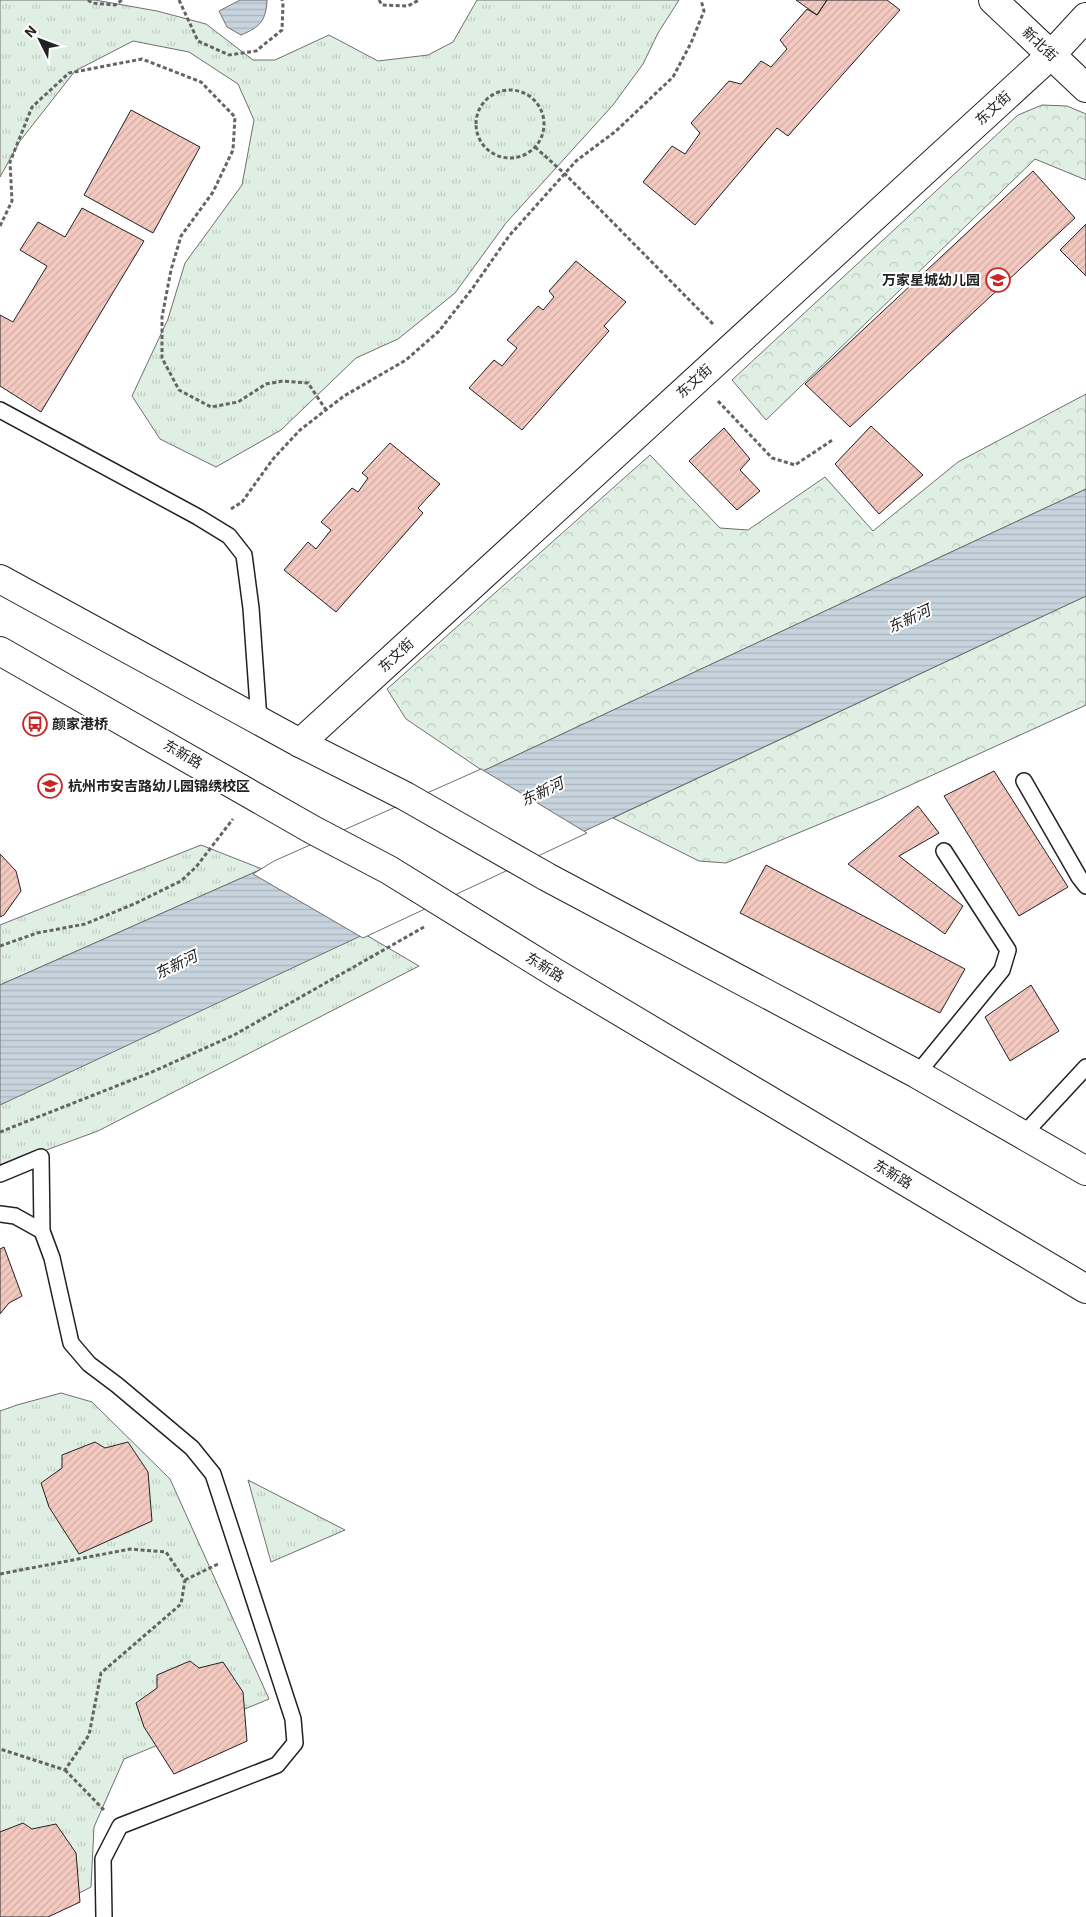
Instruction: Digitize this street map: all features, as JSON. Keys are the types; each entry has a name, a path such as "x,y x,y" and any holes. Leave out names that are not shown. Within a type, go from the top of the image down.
{"main road":[{"name":"新北街","path":"993,0 1086,88"},
{"name":"东文街","path":"300,743 1051,55 1086,17"},
{"path":"0,579 300,743 405,796 547,877 917,1074 1086,1171"},
{"name":"东新路","path":"0,651 313,830 389,870 557,974 1086,1289"}],"lane":[{"path":"0,410 229,536 244,556 251,608 258,720"},
{"path":"1024,781 1086,886"},
{"path":"917,1074 1002,970 1008,950 944,851"},
{"path":"1023,1135 1086,1067"},
{"path":"0,1174 41,1157 42,1231 52,1258 71,1343 89,1364 192,1448 213,1474 293,1719 294,1743 277,1765 120,1826 103,1859 104,1917"},
{"path":"0,1214 15,1216 42,1231"}],"path":[{"path":"88,0 92,3 116,5 122,0"},
{"path":"179,0 198,42 229,56 256,51 282,30 282,0"},
{"path":"379,0 382,5 408,6 419,0"},
{"path":"209,524 242,502 273,459 300,430 344,396 406,360 439,331 472,290 509,236 564,174 576,161 616,131 673,77 691,43 704,11 701,0"},
{"path":"0,226 12,201 10,162 32,107 68,73 142,59 201,82 235,117 233,150 214,192 181,236 171,270 162,317 162,358 179,390 211,407 238,402 266,384 283,380 308,383 326,410"},
{"path":"508,90 520,91 530,96 538,104 543,114 542,132 535,147 525,154 509,157 493,153 485,147 479,138 476,127 481,106 488,98 497,92 508,90"},
{"path":"535,147 734,345"},
{"path":"697,379 772,458 795,465 834,439"},
{"path":"0,946 37,933 85,924 134,904 181,881 196,867 252,794"},
{"path":"0,1132 152,1072 234,1035 448,906"},
{"path":"0,1574 130,1549 166,1552 185,1580 181,1604 101,1673 89,1735 64,1770"},
{"path":"185,1580 239,1553"},
{"path":"0,1749 64,1770 120,1826"}],"green space":[{"path":"0,0 95,0 157,11 206,24 253,60 275,60 329,35 378,61 428,55 453,42 477,0 679,0 658,33 643,64 613,105 506,223 455,293 398,339 356,358 281,430 216,467 160,439 132,396 168,319 185,263 242,185 254,120 238,84 189,52 133,41 75,71 20,141 0,177"},
{"path":"1042,105 1067,106 1086,114 1086,180 1035,159 766,420 732,380 1018,115"},
{"path":"1086,394 1086,489 483,771 406,719 387,689 650,455 720,528 748,530 825,477 873,531 958,462"},
{"path":"1086,596 1086,705 880,799 726,863 699,861 613,818"},
{"path":"201,845 262,869 0,985 0,925"},
{"path":"361,932 419,966 98,1131 0,1167 0,1090"},
{"path":"61,1393 92,1402 170,1479 269,1699 124,1759 94,1827 91,1887 32,1917 0,1917 0,1411"},
{"path":"248,1480 345,1530 271,1562"}],"water":[{"path":"240,0 267,0 261,22 253,29 241,35 227,27 219,11"},
{"name":"东新河","path":"1086,489 1086,596 0,1105 0,985 483,771"}],"pier":[{"path":"481,769 587,833 363,938 253,874 274,861"}],"building":[{"path":"796,0 827,0 817,15"},
{"path":"827,0 887,0 900,10 788,136 777,128 695,225 643,182 672,146 685,154 700,133 691,123 729,81 741,84 761,61 771,67 787,49 780,40 807,9 817,15"},
{"path":"131,110 200,147 153,233 84,195"},
{"path":"1033,171 1075,218 850,427 805,384"},
{"path":"82,208 144,241 41,412 0,386 0,315 13,322 47,266 20,250 38,222 65,237"},
{"path":"1086,224 1086,276 1060,250"},
{"path":"576,261 626,302 604,326 609,331 522,430 469,388 494,360 502,366 517,348 507,340 538,306 543,310 554,297 549,291"},
{"path":"871,426 923,475 879,514 835,464"},
{"path":"724,428 750,459 740,470 760,491 737,510 689,461"},
{"path":"390,443 440,484 418,508 423,513 336,612 284,570 308,542 316,549 331,530 321,522 352,488 358,492 368,478 362,473"},
{"path":"994,771 1068,887 1019,916 944,796"},
{"path":"918,806 939,833 899,856 963,906 945,934 848,864"},
{"path":"0,854 16,871 21,891 4,915 0,917"},
{"path":"766,865 965,969 940,1013 740,913"},
{"path":"1031,985 1059,1031 1010,1061 985,1017"},
{"path":"4,1247 22,1296 9,1303 0,1314 0,1249"},
{"path":"95,1442 105,1448 128,1442 148,1472 152,1521 79,1554 49,1507 41,1483 62,1468 62,1455"},
{"path":"190,1661 199,1668 223,1662 243,1692 247,1741 174,1774 144,1727 136,1703 157,1688 157,1675"},
{"path":"23,1823 32,1829 56,1824 76,1853 80,1902 48,1917 0,1917 0,1832"}],"place":[{"name":"万家星城幼儿园","path":"998,280"},
{"name":"颜家港桥","path":"35,724"},
{"name":"杭州市安吉路幼儿园锦绣校区","path":"50,786"}]}
